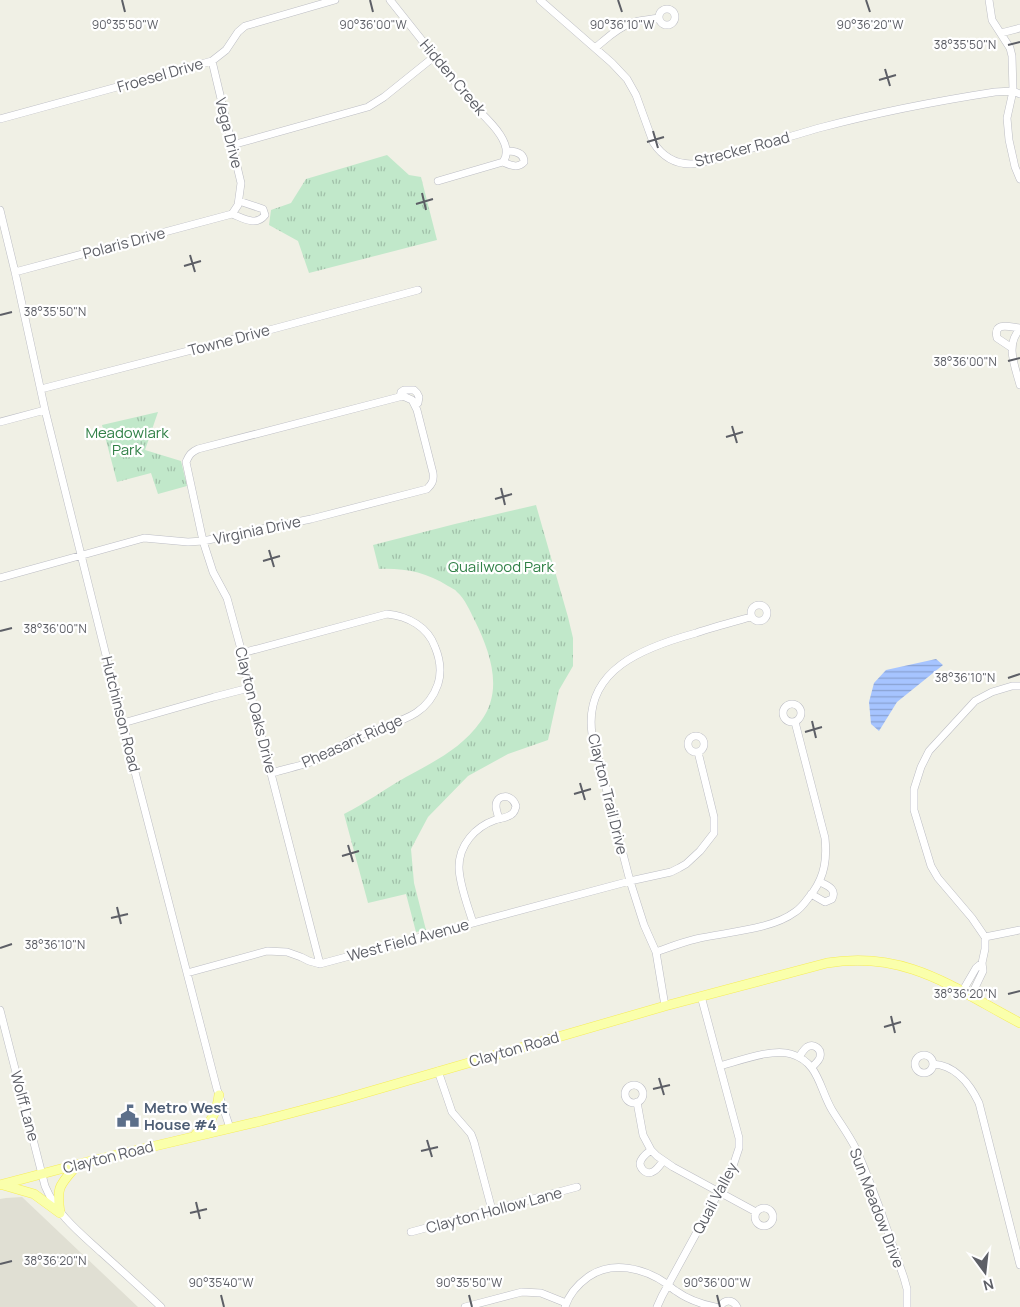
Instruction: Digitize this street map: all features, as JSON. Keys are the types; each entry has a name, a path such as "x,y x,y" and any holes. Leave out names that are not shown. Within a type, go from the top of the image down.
{"main road":[{"name":"Clayton Road","path":"1,1185 337,1100 816,965 852,960 876,960 912,968 935,977 1020,1023"},
{"path":"191,1137 209,1124 215,1114 219,1095"},
{"path":"60,1213 58,1194 60,1187 62,1182 78,1164"},
{"path":"1,1185 34,1194 60,1213"}],"street":[{"name":"Froesel Drive","path":"0,119 212,60 226,50 238,32 245,26 335,0"},
{"name":"Hidden Creek","path":"390,0 502,138 505,157 438,181"},
{"name":"Strecker Road","path":"540,0 596,48 627,79 636,95 657,149 664,156 682,163 690,164 712,160 865,116 995,92 1016,92"},
{"path":"988,0 992,20 1010,48 1012,56 1016,92 1007,118 1015,167 1020,179"},
{"path":"596,48 623,26 632,22 658,18"},
{"path":"1001,33 1020,28"},
{"path":"232,145 368,107 384,97 435,56"},
{"name":"Vega Drive","path":"212,60 241,183 239,203"},
{"path":"239,203 263,209 264,216 260,221 254,222 232,214 239,203"},
{"name":"Hutchinson Road","path":"0,210 40,390 81,556 187,973 219,1095 230,1128"},
{"name":"Polaris Drive","path":"15,272 232,214"},
{"name":"Towne Drive","path":"40,390 418,290"},
{"path":"1012,348 997,338 996,332 1001,326 1020,328"},
{"path":"1020,328 1015,334 1012,348 1020,385"},
{"name":"Virginia Drive","path":"0,578 132,540 144,538 188,542 203,541 311,519 427,489 434,479 415,405 412,400 403,396 193,451 187,459"},
{"path":"0,422 45,410"},
{"name":"Clayton Oaks Drive","path":"187,459 186,468 203,541 213,572 227,598 320,964"},
{"name":"Pheasant Ridge","path":"242,653 387,614 396,615 419,626 433,642 438,654 440,667 438,683 432,699 424,708 409,717 357,736 328,754 308,763 272,773"},
{"name":"Clayton Trail Drive","path":"665,1006 656,952 644,925 630,881 592,734 591,711 597,695 610,673 624,662 663,642 751,617"},
{"path":"967,994 976,968 982,963 985,937 972,918 938,878 932,866 914,810 914,789 921,767 929,751 975,701 992,692 1012,686 1020,686"},
{"path":"123,722 249,688"},
{"path":"656,952 697,939 771,924 784,919 804,905 820,882 824,870 824,838 795,722"},
{"name":"West Field Avenue","path":"320,964 630,881 671,872 679,868 700,851 714,833 714,817 698,752"},
{"path":"473,923 460,878 460,857 465,845 478,829 511,815 515,810 515,803 511,798 504,797 496,803 499,819"},
{"path":"811,894 825,902 832,899 833,890 820,882"},
{"path":"985,937 1020,930"},
{"path":"187,973 267,951 287,952 320,964"},
{"name":"Quail Valley","path":"658,1307 737,1156 738,1138 701,996"},
{"name":"Wolff Lane","path":"0,1010 45,1186 51,1200 60,1213 161,1307"},
{"path":"799,1057 808,1047 816,1047 820,1051 820,1056 812,1067"},
{"name":"Sun Meadow Drive","path":"720,1066 780,1052 790,1053 799,1057 812,1067 819,1078 829,1104 863,1165 904,1278 907,1290 907,1307"},
{"path":"933,1064 942,1065 957,1074 970,1087 979,1103 1020,1265"},
{"path":"438,1071 452,1112 470,1134 474,1142 492,1210"},
{"path":"637,1102 644,1135 651,1150 663,1161 756,1212"},
{"path":"651,1150 640,1162 640,1167 644,1171 649,1173 654,1171 663,1161"},
{"name":"Clayton Hollow Lane","path":"410,1232 577,1188"},
{"path":"465,1307 522,1292 541,1293 565,1305 578,1285 597,1272 619,1267 639,1270 669,1284 674,1290 695,1301 715,1307"},
{"path":"720,1307 728,1301 733,1302 737,1307"}],"shaded area":[{"path":"22,1197 138,1307 0,1307 0,1199"}],"green space":[{"path":"387,155 409,175 421,177 437,240 309,273 298,241 269,225 271,210 291,203 306,179"},
{"name":"Meadowlark Park","path":"158,412 145,450 181,461 187,486 158,494 151,473 117,482 102,425"},
{"name":"Quailwood Park","path":"536,505 573,638 573,666 559,690 548,740 508,754 468,776 428,817 411,849 414,883 426,930 416,932 406,894 368,903 344,814 437,760 465,739 481,721 488,709 492,697 492,671 490,658 481,633 460,595 440,581 423,574 406,570 379,569 373,545"}],"water":[{"path":"936,659 943,665 897,702 879,731 871,724 869,702 874,683 886,670"}],"place":[{"name":"Metro West House #4","path":"128,1116"}]}
